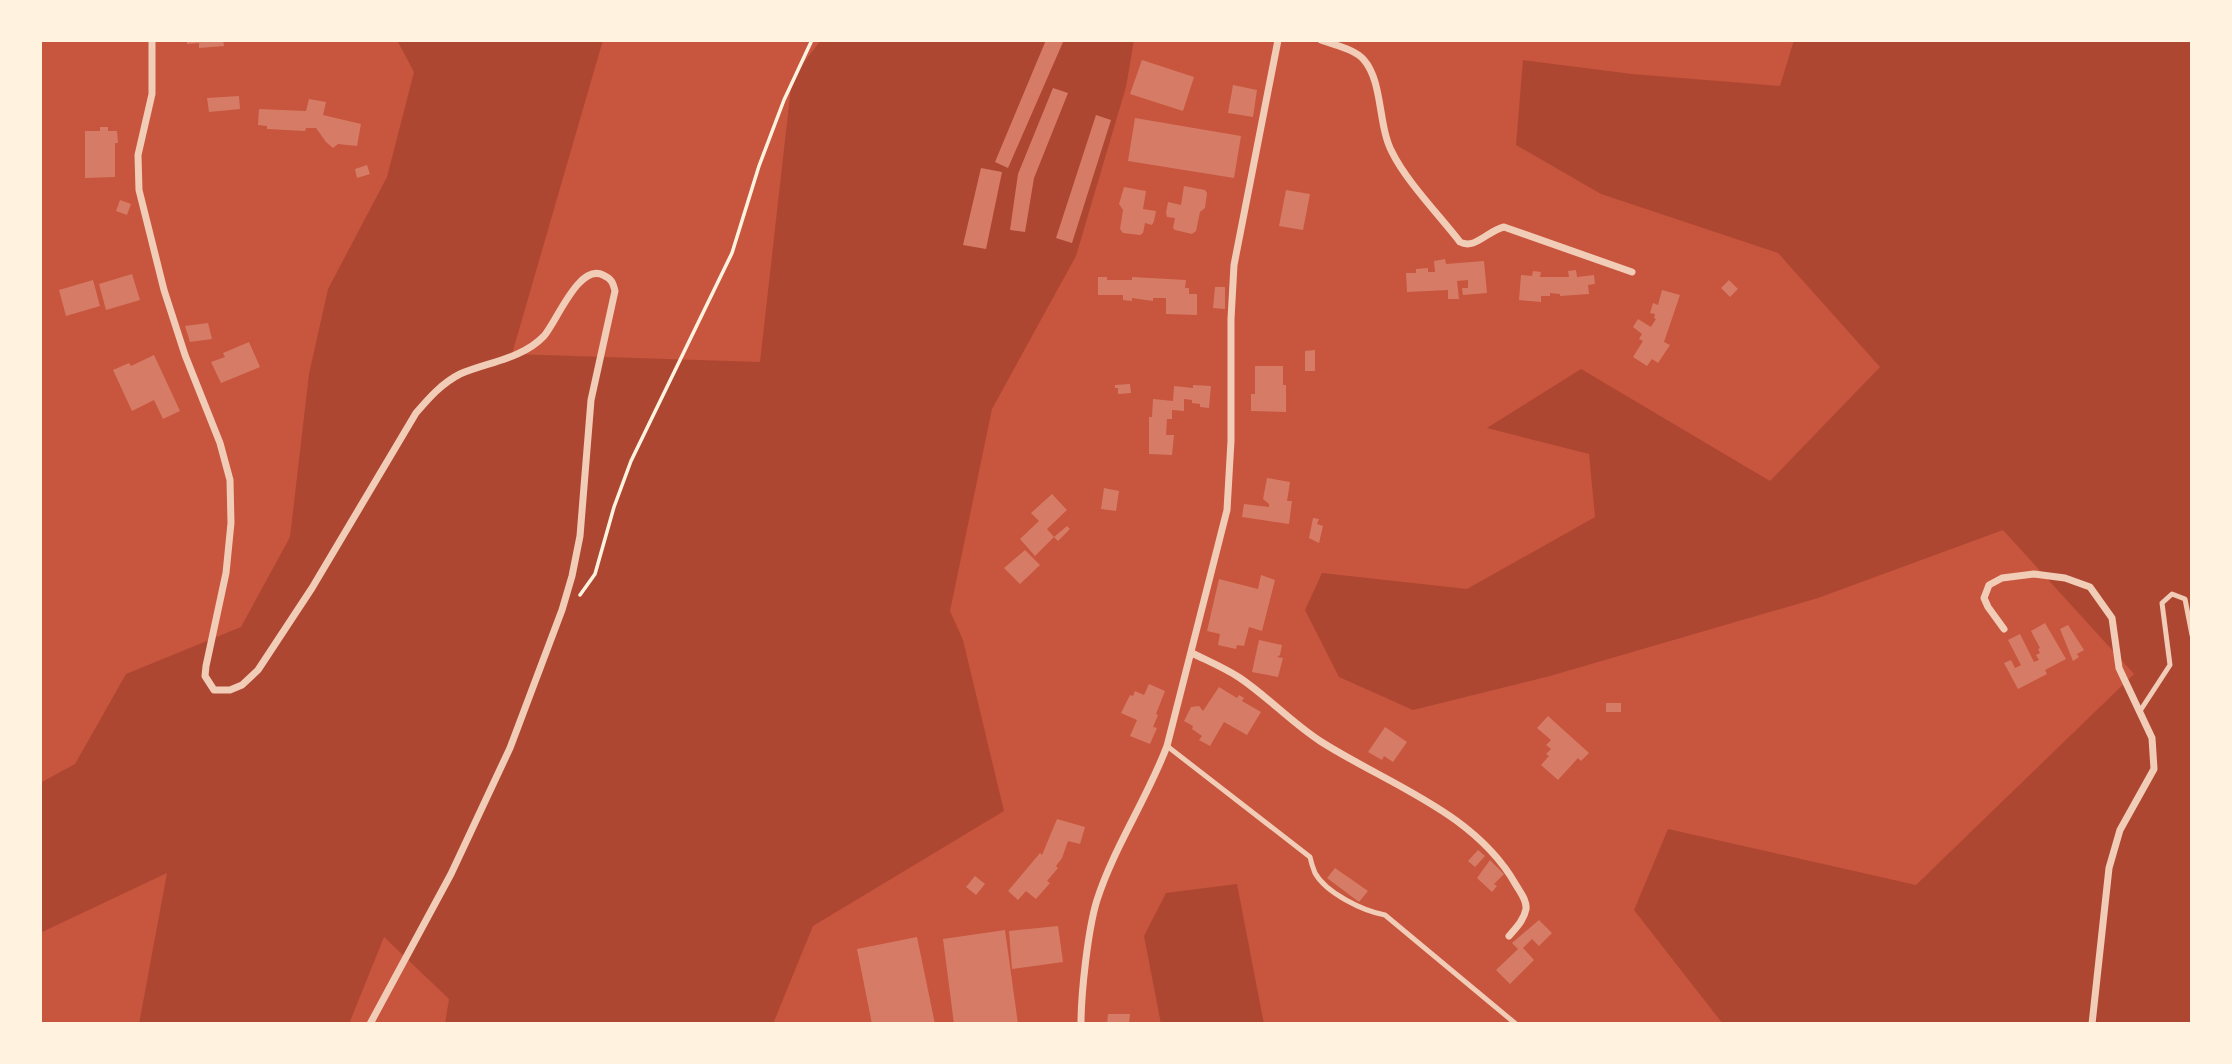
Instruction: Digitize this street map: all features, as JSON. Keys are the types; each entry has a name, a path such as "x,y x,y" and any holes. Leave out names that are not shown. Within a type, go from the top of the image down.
{"street":[{"path":"152,40 152,94 138,155 139,190 164,290 185,355 220,443 230,480 231,523 226,573 205,666 209,684 214,690 230,690 242,685 258,670 312,588 416,413 430,397 460,374 519,354 532,346 544,336 587,274 597,272 612,281 615,291 591,400 580,536 562,610 510,748 451,874 370,1024"},
{"path":"1081,1024 1089,946 1097,901 1167,746 1227,510 1234,265 1278,40"},
{"path":"1321,40 1360,55 1366,62 1374,82 1384,132 1391,151 1460,242 1465,245 1473,244 1492,230 1504,226 1632,272"},
{"path":"2004,629 1984,598 1989,585 2002,578 2034,575 2065,578 2090,587 2112,618 2119,668 2152,738 2154,769 2120,830 2109,868 2092,1024"},
{"path":"1192,653 1239,678 1311,735 1351,760 1446,811 1492,852 1501,861 1525,901 1526,910 1521,923 1509,936"}],"lane":[{"path":"2140,711 2170,665 2162,603 2172,594 2185,599 2192,635"},
{"path":"1167,746 1310,857 1315,874 1328,888 1368,912 1385,915 1516,1024"}],"path":[{"path":"562,610 581,594 595,575 614,507 631,461 732,253 759,166 784,100 812,40"}],"shaded area":[{"path":"397,40 603,40 512,354 760,362 792,78 821,40 1134,40 1126,87 1076,256 992,409 950,611 963,640 1004,811 813,926 773,1024 445,1024 449,999 384,937 349,1024 139,1024 167,873 40,933 40,783 75,764 126,674 241,627 290,537 309,374 328,289 387,177 414,72"},
{"path":"1794,40 2192,40 2192,1024 1723,1024 1634,910 1668,829 1916,885 2134,674 2003,530 1818,598 1550,676 1413,710 1339,677 1305,610 1322,573 1467,589 1595,517 1589,454 1487,428 1581,369 1770,481 1880,367 1778,253 1601,194 1516,145 1523,60 1632,74 1780,86"},
{"path":"1237,884 1264,1024 1161,1024 1144,936 1166,893"}],"building":[{"path":"187,40 223,40 224,46 199,48 199,43 187,44"},
{"path":"1046,40 1063,42 1008,168 995,162"},
{"path":"1142,60 1194,77 1183,111 1130,94"},
{"path":"1233,85 1257,90 1253,117 1228,113"},
{"path":"1053,88 1068,93 1034,178 1025,232 1010,230 1018,174"},
{"path":"239,96 240,109 209,112 207,98"},
{"path":"309,99 326,102 323,115 361,124 357,146 338,144 333,148 316,128 306,128 305,131 267,129 267,126 258,125 259,109 306,111"},
{"path":"1096,115 1111,120 1072,243 1056,238"},
{"path":"1135,118 1241,136 1234,178 1128,161"},
{"path":"100,127 117,131 115,177 85,178 85,131 100,131"},
{"path":"367,165 370,174 357,178 355,169"},
{"path":"981,168 1002,172 986,249 963,245"},
{"path":"1184,186 1205,190 1207,193 1205,208 1200,212 1196,231 1192,234 1175,230 1175,218 1167,217 1166,213 1168,202 1181,205"},
{"path":"1124,187 1146,191 1143,209 1156,211 1152,225 1145,223 1140,235 1123,233 1120,229 1123,210 1119,204"},
{"path":"1286,190 1310,194 1303,230 1279,226"},
{"path":"120,200 131,204 127,215 116,211"},
{"path":"1445,259 1446,264 1484,261 1487,293 1463,295 1462,288 1468,288 1468,280 1457,281 1459,299 1448,299 1448,290 1407,292 1406,273 1416,273 1416,269 1428,268 1428,272 1435,272 1434,261"},
{"path":"1576,270 1577,277 1594,275 1595,284 1588,285 1589,294 1560,296 1550,293 1550,296 1541,296 1541,302 1519,300 1521,275 1532,276 1533,271 1541,272 1540,277 1569,277 1568,271"},
{"path":"132,274 140,300 106,310 99,284"},
{"path":"1098,277 1107,277 1107,280 1132,280 1132,277 1186,280 1185,288 1189,288 1189,294 1197,294 1197,315 1166,314 1166,298 1153,298 1153,301 1132,298 1132,301 1123,300 1123,295 1098,295"},
{"path":"93,280 100,306 66,316 59,290"},
{"path":"1729,280 1738,289 1730,297 1721,288"},
{"path":"1215,287 1225,287 1225,309 1213,308"},
{"path":"1662,290 1680,295 1664,342 1670,345 1658,363 1652,359 1647,366 1633,357 1643,341 1639,339 1642,334 1633,327 1638,319 1651,327 1656,319 1655,314 1650,313 1653,303 1658,305"},
{"path":"208,323 212,339 190,342 185,326"},
{"path":"249,342 260,367 221,383 211,362 225,357 223,353"},
{"path":"1315,350 1315,371 1305,371 1305,351"},
{"path":"154,355 180,411 163,419 154,400 132,411 113,370 129,363 131,366"},
{"path":"1255,366 1283,366 1286,412 1251,411 1251,394 1255,394"},
{"path":"1130,384 1131,393 1118,394 1115,385"},
{"path":"1193,385 1211,386 1209,408 1200,407 1200,404 1192,403 1192,400 1184,399 1184,411 1172,410 1172,419 1167,419 1166,435 1174,435 1172,455 1149,454 1149,417 1152,417 1153,399 1173,401 1174,386 1193,388"},
{"path":"1267,478 1290,482 1287,501 1292,501 1289,524 1242,517 1244,504 1269,507 1263,499"},
{"path":"1104,488 1119,491 1116,511 1101,509"},
{"path":"1052,494 1067,510 1047,529 1054,537 1035,556 1020,539 1039,521 1031,513"},
{"path":"1313,518 1319,519 1317,524 1323,526 1319,543 1309,538"},
{"path":"1067,526 1070,529 1058,541 1054,537"},
{"path":"1025,550 1040,565 1020,584 1004,568"},
{"path":"1261,575 1275,580 1262,631 1249,627 1244,646 1237,645 1236,649 1218,645 1220,634 1207,631 1219,579 1258,589"},
{"path":"2045,623 2066,659 2045,670 2047,674 2018,689 2004,663 2011,660 2015,668 2021,665 2008,640 2020,634 2034,662 2039,660 2036,655 2040,653 2040,648 2031,631"},
{"path":"2068,625 2084,650 2077,654 2079,657 2073,661 2060,629"},
{"path":"1259,640 1282,645 1277,657 1283,658 1278,677 1252,672"},
{"path":"1149,684 1165,691 1156,714 1158,715 1153,727 1157,728 1150,744 1130,736 1137,720 1121,713 1130,695 1133,696 1135,691 1144,695"},
{"path":"1219,687 1237,698 1239,695 1244,698 1242,701 1261,712 1247,735 1224,722 1210,746 1199,740 1202,736 1184,721 1191,707 1199,706 1203,711"},
{"path":"1606,703 1621,703 1621,712 1606,712"},
{"path":"1548,716 1589,753 1581,761 1578,758 1558,780 1541,765 1549,756 1546,754 1551,749 1546,745 1551,740 1537,728"},
{"path":"1385,727 1407,742 1393,762 1384,756 1382,760 1368,752"},
{"path":"1057,819 1085,827 1080,844 1068,841 1056,866 1058,868 1047,881 1050,883 1036,899 1026,891 1018,900 1008,891 1040,853 1042,855"},
{"path":"1478,850 1485,856 1475,867 1468,861"},
{"path":"1490,860 1504,874 1494,884 1497,886 1492,892 1477,878"},
{"path":"1335,868 1368,891 1359,902 1327,878"},
{"path":"975,876 985,884 976,895 966,887"},
{"path":"1539,920 1552,933 1539,946 1532,939 1523,948 1534,960 1510,984 1496,970 1518,949 1512,943"},
{"path":"1058,926 1063,962 1012,969 1009,931"},
{"path":"1005,930 1018,1024 954,1024 943,939"},
{"path":"917,937 935,1024 872,1024 857,949"},
{"path":"1108,1014 1130,1014 1129,1024 1107,1024"}]}
